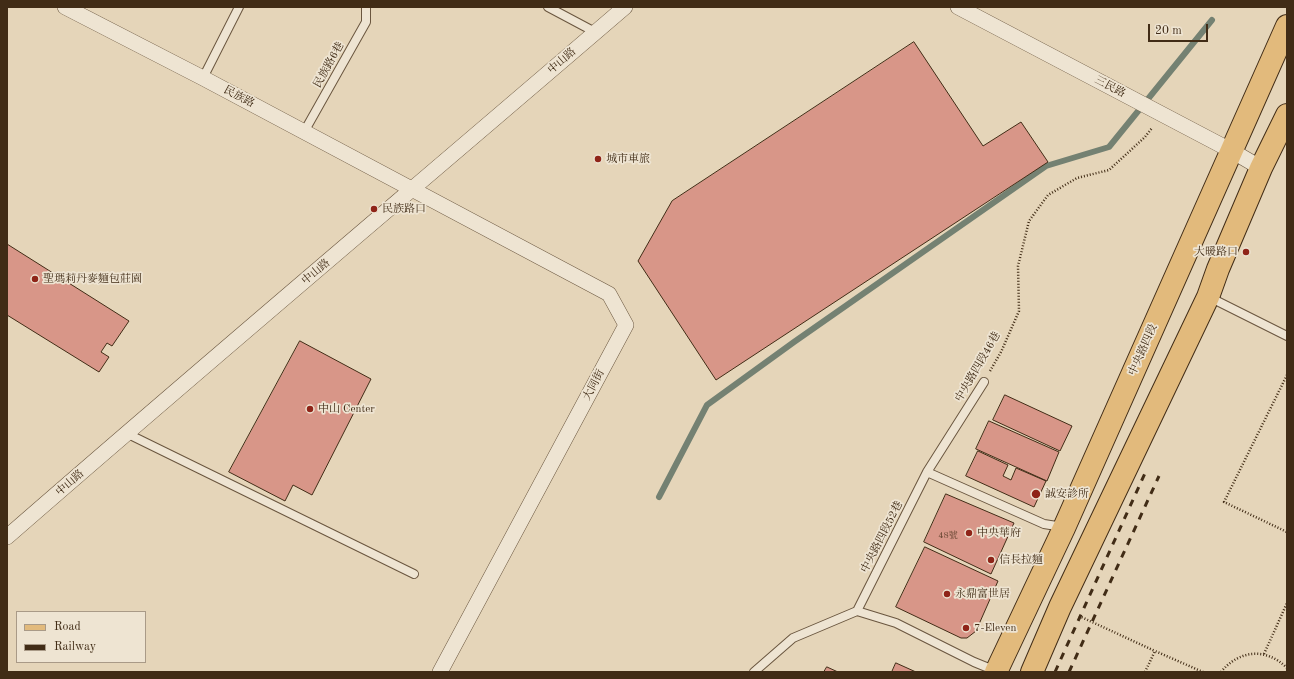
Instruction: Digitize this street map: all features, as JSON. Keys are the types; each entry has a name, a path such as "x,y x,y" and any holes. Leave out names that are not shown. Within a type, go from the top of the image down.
{"main road":[{"name":"中央路四段","path":"997,672 1064,528 1287,26"},
{"path":"1032,672 1060,607 1208,297 1218,269 1251,195 1261,168 1287,116"}],"street":[{"name":"民族路","path":"65,7 203,78 412,190"},
{"name":"中山路","path":"7,537 126,433 625,7"},
{"name":"三民路","path":"958,7 1162,115 1232,150 1261,168"},
{"name":"大同街","path":"412,190 609,294 626,325 440,672"}],"lane":[{"path":"203,78 239,7"},
{"name":"民族路6巷","path":"304,132 366,22 366,7"},
{"path":"548,7 595,32"},
{"path":"1208,297 1287,336"},
{"name":"中央路四段46巷","path":"927,472 984,382"},
{"path":"126,433 414,574"},
{"path":"927,472 1044,524 1064,528"},
{"name":"中央路四段52巷","path":"857,611 927,472"},
{"path":"754,672 793,638 857,611 896,623 997,672"}],"path":[{"name":"中央路四段46巷","path":"984,382 1001,352 1019,311 1018,266 1028,221 1048,195 1077,178 1109,170 1145,137 1162,115"},
{"path":"1287,375 1224,502 1287,532"},
{"path":"1264,654 1287,603"},
{"path":"1060,607 1203,672"},
{"path":"1145,672 1155,650"},
{"path":"1221,672 1228,664 1238,657 1251,654 1264,654 1276,659 1287,668"}],"building":[{"path":"914,42 983,146 1021,122 1048,162 716,380 638,261 672,201"},
{"name":"聖瑪莉丹麥麵包莊園","path":"7,244 129,321 112,346 107,343 101,352 109,357 99,372 7,315"},
{"name":"中山 Center","path":"300,341 371,379 312,495 293,485 285,501 229,472"},
{"path":"1005,395 1072,426 1060,451 993,420"},
{"path":"989,421 1059,452 1047,481 976,449"},
{"path":"978,451 1008,465 1003,476 1011,480 1016,468 1046,481 1034,507 966,476"},
{"name":"中央華府","path":"946,494 1014,523 991,574 924,542"},
{"name":"永鼎富世居","path":"925,547 998,581 976,631 967,638 961,638 896,607"},
{"path":"896,663 916,672 892,672"},
{"path":"827,667 838,672 824,672"}],"waterway":[{"path":"659,497 707,405 794,342 1046,166 1109,147 1212,20"}],"railway":[{"path":"1055,672 1146,471"},
{"path":"1069,672 1159,476"}],"place":[{"name":"城市車旅","path":"598,159"},
{"name":"民族路口","path":"374,209"},
{"name":"大暖路口","path":"1246,252"},
{"name":"聖瑪莉丹麥麵包莊園","path":"35,279"},
{"name":"中山 Center","path":"310,409"},
{"name":"誠安診所","path":"1036,494"},
{"name":"中央華府","path":"969,533"},
{"name":"信長拉麵","path":"991,560"},
{"name":"永鼎富世居","path":"947,594"},
{"name":"7-Eleven","path":"966,628"}]}
